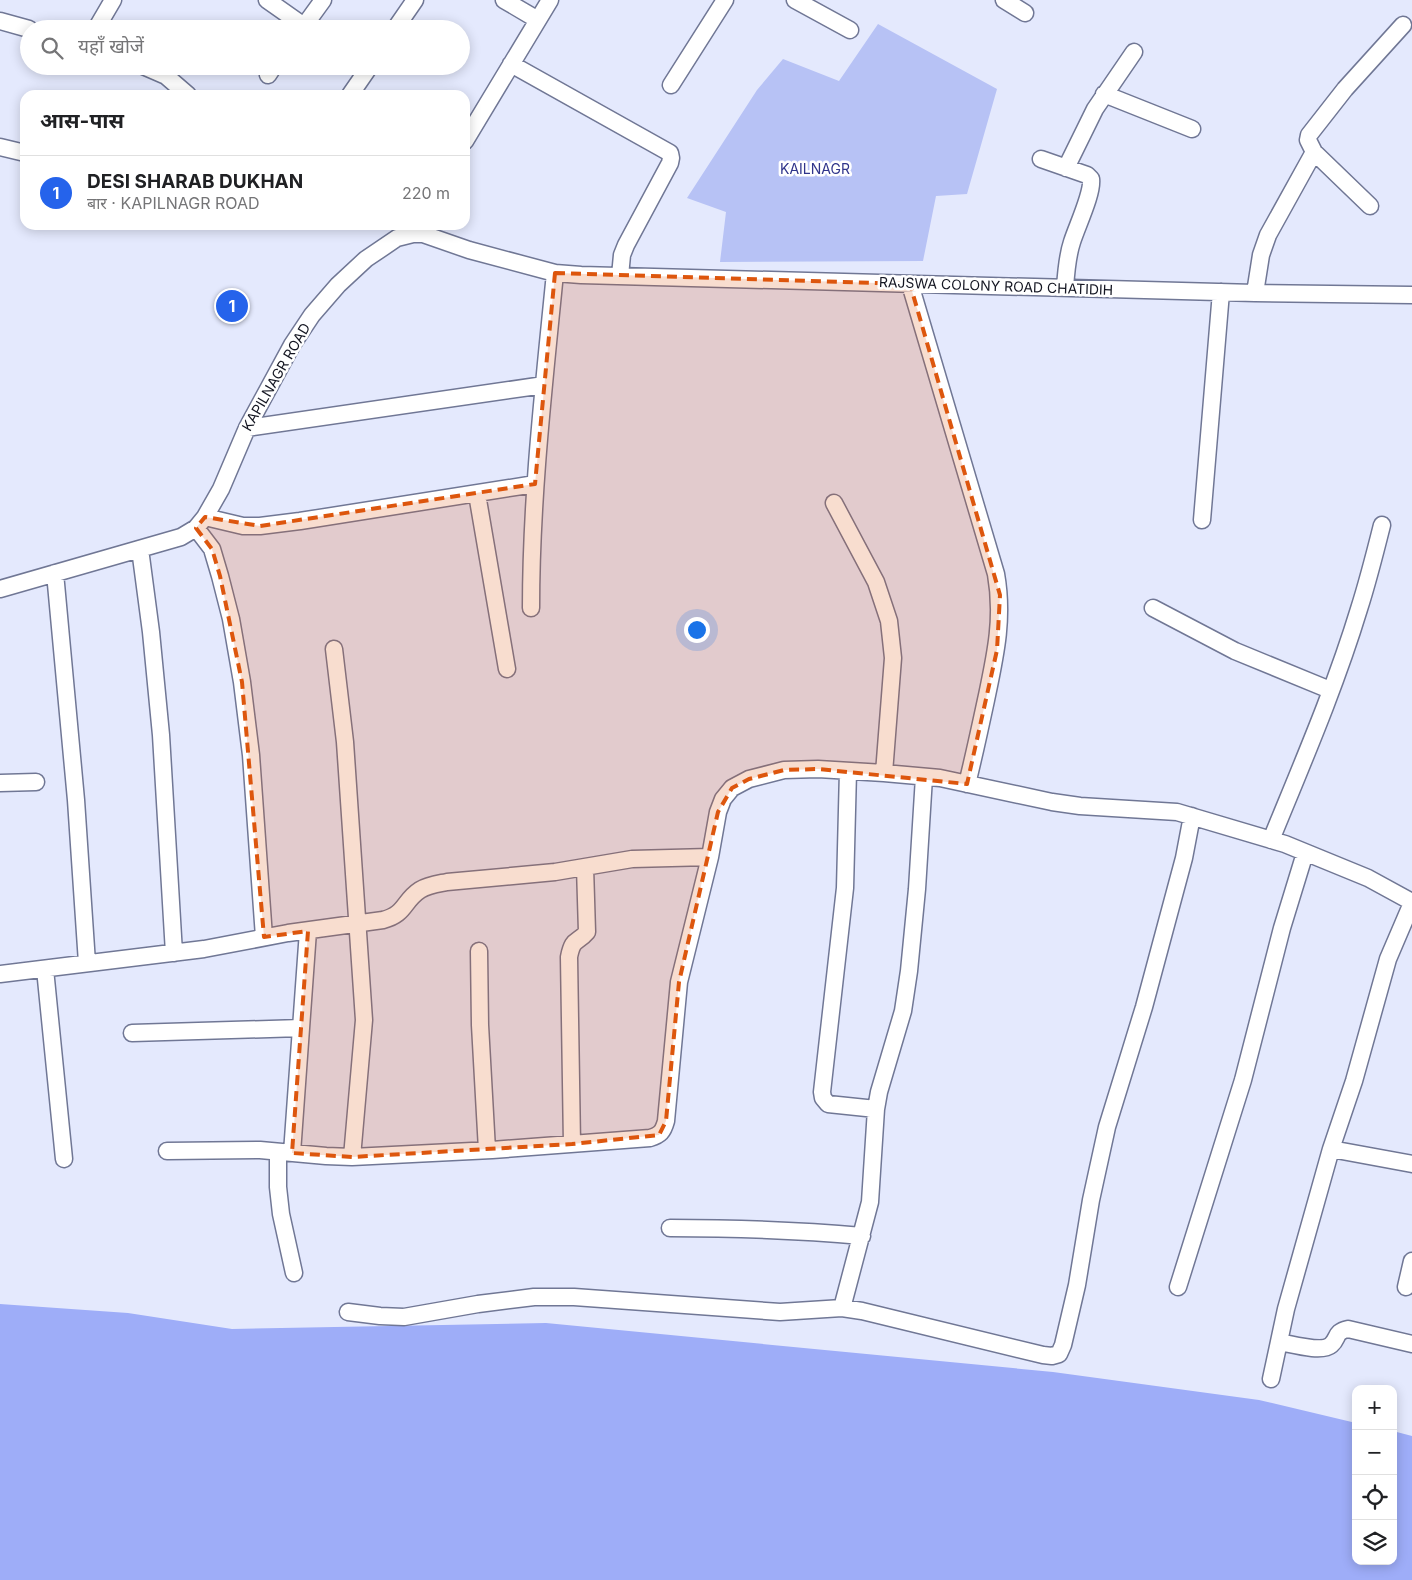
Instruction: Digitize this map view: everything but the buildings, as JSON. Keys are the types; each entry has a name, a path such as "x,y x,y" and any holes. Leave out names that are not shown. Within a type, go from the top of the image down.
{"street":[{"path":"101,20 113,0"},
{"path":"267,0 294,20"},
{"path":"308,20 323,0"},
{"path":"401,20 415,0"},
{"path":"504,0 538,20"},
{"path":"470,133 550,0"},
{"path":"671,85 725,0"},
{"path":"794,0 850,30"},
{"path":"1004,0 1025,13"},
{"path":"0,21 20,27"},
{"path":"1370,206 1314,152 1308,140 1309,135 1345,89 1403,25"},
{"path":"1066,168 1095,109 1134,52"},
{"path":"511,64 670,153 670,163 626,245 622,255 620,276"},
{"path":"164,75 182,90"},
{"path":"353,90 364,75"},
{"path":"1104,94 1192,130"},
{"path":"0,147 20,152"},
{"path":"1255,293 1261,255 1268,235 1314,152"},
{"path":"1040,160 1087,175 1091,178 1092,183 1071,244 1065,288"},
{"name":"KAPILNAGR ROAD","path":"201,523 220,489 247,428 292,345 312,315 338,285 396,232 413,234 424,230 468,250 555,274 581,275"},
{"path":"531,608 531,559 535,484 555,274"},
{"name":"RAJSWA COLONY ROAD CHATIDIH","path":"581,275 1255,293 1412,295"},
{"path":"910,284 996,574 1000,595 997,650 968,784"},
{"path":"1202,520 1221,292"},
{"path":"247,428 544,385"},
{"path":"0,589 181,537 201,523 260,526 535,484"},
{"path":"477,494 507,669"},
{"path":"834,504 876,582 889,621 893,658 884,773"},
{"path":"201,523 212,549 220,576 231,620 242,682 250,755 264,937"},
{"path":"1270,840 1330,690 1359,609 1382,525"},
{"path":"140,549 151,632 161,735 174,953"},
{"path":"55,573 78,818 87,963"},
{"path":"1153,608 1235,651 1330,690"},
{"path":"334,649 345,742 364,1020 352,1157"},
{"path":"167,1151 224,1150 352,1157 572,1144 650,1138 659,1135 664,1130 679,982 710,857 718,812 723,799 732,788 749,779 784,770 818,769 884,773 968,784 1080,806 1177,812 1305,852 1368,878 1412,902 1388,959 1354,1081 1331,1149 1306,1235 1270,1379"},
{"path":"848,771 845,888 822,1092 823,1098 828,1104 876,1109"},
{"path":"842,1308 870,1202 876,1109 903,1011 917,889 924,777"},
{"path":"0,783 36,782"},
{"path":"348,1312 404,1317 534,1297 574,1296 780,1312 842,1308 862,1310 1043,1355 1052,1356 1059,1354 1063,1345 1077,1285 1091,1200 1107,1127 1144,1007 1184,858 1192,816"},
{"path":"1178,1287 1243,1080 1282,928 1305,852"},
{"path":"0,974 204,950 264,937 393,917 400,912 412,897 432,885 546,874 632,859 710,857"},
{"path":"572,1144 569,957 575,940 582,937 586,932 585,867"},
{"path":"294,1273 281,1214 278,1187 285,1152 301,1028 308,931"},
{"path":"479,951 480,1025 487,1150"},
{"path":"45,968 64,1159"},
{"path":"132,1033 301,1028"},
{"path":"1331,1149 1412,1164"},
{"path":"670,1228 809,1231 862,1236"},
{"path":"1406,1287 1412,1261"},
{"path":"1279,1342 1324,1349 1332,1344 1340,1331 1348,1329 1412,1344"}],"highlighted area":[{"path":"555,273 910,284 1000,595 997,650 967,784 818,769 784,770 749,779 732,788 718,812 679,982 666,1121 659,1135 572,1144 352,1157 292,1153 308,931 264,937 242,682 220,576 212,549 196,528 205,517 260,526 535,484"}],"green space":[{"name":"KAILNAGR","path":"878,24 997,89 967,194 936,196 923,261 720,262 726,212 687,198 757,90 783,59 839,81"}],"shaded area":[{"path":"0,1304 128,1313 232,1329 546,1323 1053,1372 1259,1400 1352,1422 1352,1565 1397,1565 1397,1432 1412,1436 1412,1580 0,1580"}],"place":[{"name":"DESI SHARAB DUKHAN","path":"232,306"}]}
